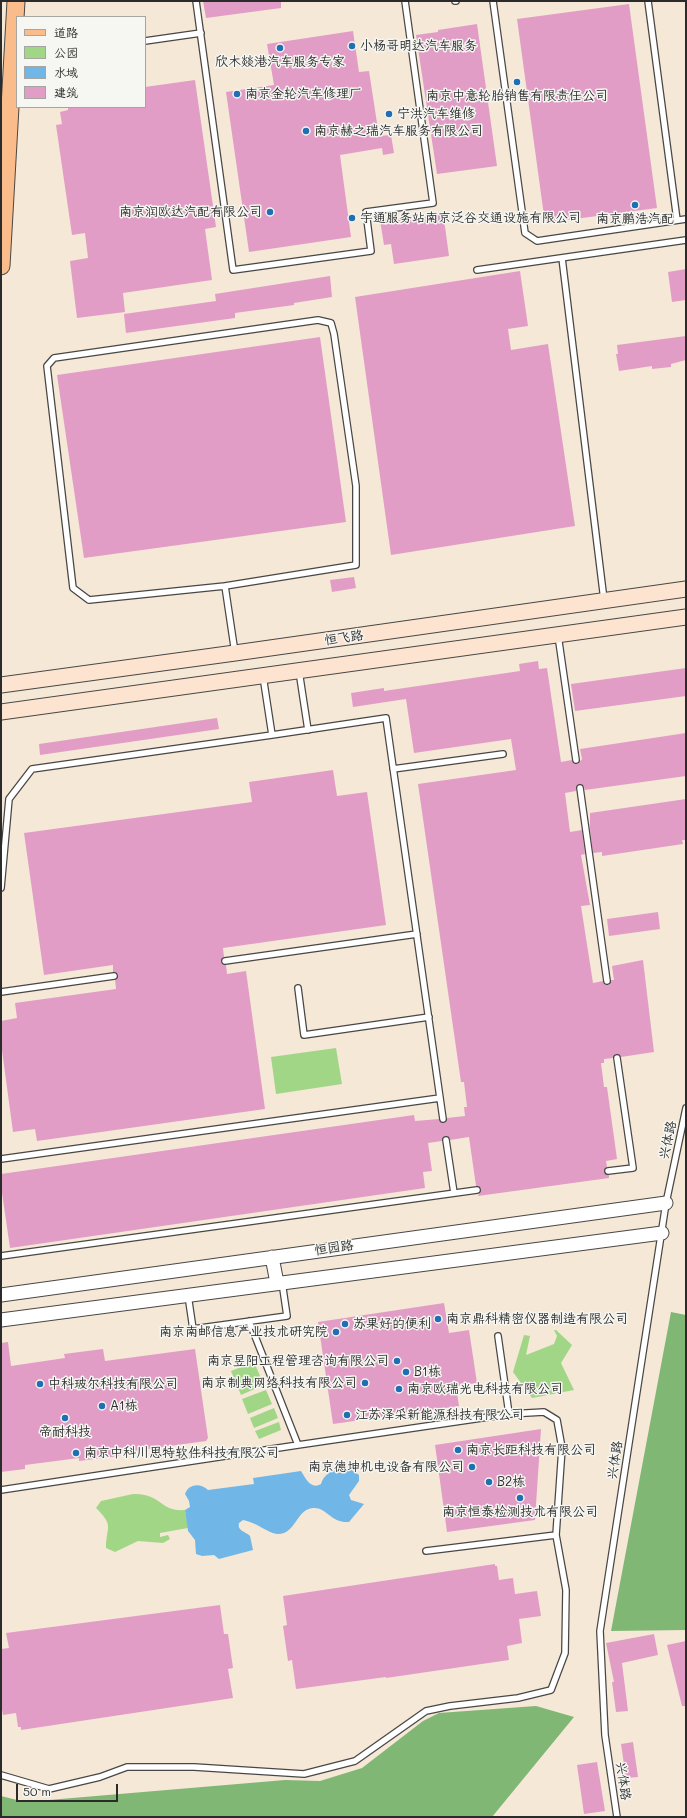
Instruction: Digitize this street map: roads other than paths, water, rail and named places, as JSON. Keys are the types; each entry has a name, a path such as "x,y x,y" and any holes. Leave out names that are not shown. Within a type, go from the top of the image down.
{"main road":[{"path":"1,266 16,1"},
{"name":"恒飞路","path":"1,685 686,589"},
{"name":"恒飞路","path":"1,712 686,617"}],"street":[{"name":"恒园路","path":"1,1294 666,1203"},
{"name":"恒园路","path":"1,1320 279,1282 662,1233"},
{"path":"272,1257 279,1282"}],"lane":[{"path":"196,1 233,270 371,251 366,212 433,203 405,1"},
{"path":"493,1 525,233 537,241 686,219"},
{"path":"648,1 677,220"},
{"path":"146,41 201,33"},
{"path":"477,270 686,240"},
{"path":"562,258 604,600"},
{"path":"318,320 331,323 334,334 356,486 356,565 225,586 90,600 73,588 47,366 54,358 318,320"},
{"path":"225,586 235,653"},
{"path":"558,635 576,760"},
{"path":"300,671 308,730"},
{"path":"263,676 272,735"},
{"path":"1,888 9,798 32,769 386,718 443,1119"},
{"path":"393,769 503,754"},
{"path":"580,788 607,981"},
{"path":"225,961 417,934"},
{"path":"1,992 114,976"},
{"path":"298,988 304,1035 429,1017"},
{"path":"608,1171 633,1168 618,1058"},
{"path":"1,1159 440,1098"},
{"name":"兴体路","path":"617,1817 605,1735 600,1631 666,1203 686,1108"},
{"path":"446,1140 454,1193"},
{"path":"1,1256 477,1190"},
{"path":"188,1295 193,1329 287,1316 279,1282"},
{"path":"249,1321 298,1445"},
{"path":"498,1336 509,1414"},
{"path":"1,1490 509,1414 544,1412 557,1420 562,1448 556,1535 566,1590 565,1653 551,1690 518,1698 450,1706 426,1711 355,1761 304,1774 194,1767 127,1767 100,1777 49,1789 1,1776"},
{"path":"426,1551 556,1535"}],"water":[{"path":"341,1469 352,1470 359,1475 359,1481 349,1495 351,1500 364,1504 349,1522 337,1520 318,1508 307,1509 288,1530 277,1534 243,1520 239,1523 239,1528 250,1536 253,1550 219,1559 214,1555 202,1556 196,1554 195,1540 188,1531 185,1510 190,1507 189,1501 185,1494 192,1486 199,1485 208,1490 254,1484 253,1478 301,1471 309,1483 314,1486 321,1484 328,1474"}],"place":[{"name":"小杨哥明达汽车服务","path":"352,46"},
{"name":"欣木燚港汽车服务专家","path":"280,48"},
{"name":"南京中意轮胎销售有限责任公司","path":"517,82"},
{"name":"南京金轮汽车修理厂","path":"237,94"},
{"name":"宁洪汽车维修","path":"389,114"},
{"name":"南京赫之瑞汽车服务有限公司","path":"306,131"},
{"name":"南京鹏浩汽配","path":"635,205"},
{"name":"南京润欧达汽配有限公司","path":"270,212"},
{"name":"宇通服务站南京泛谷交通设施有限公司","path":"352,218"},
{"name":"南京鼎科精密仪器制造有限公司","path":"438,1319"},
{"name":"苏果好的便利","path":"345,1324"},
{"name":"南京南邮信息产业技术研究院","path":"336,1332"},
{"name":"南京昱阳工程管理咨询有限公司","path":"397,1361"},
{"name":"B1栋","path":"406,1372"},
{"name":"南京制典网络科技有限公司","path":"365,1383"},
{"name":"中科玻尔科技有限公司","path":"40,1384"},
{"name":"南京欧瑞光电科技有限公司","path":"399,1389"},
{"name":"A1栋","path":"102,1406"},
{"name":"江苏泽采新能源科技有限公司","path":"347,1415"},
{"name":"帝耐科技","path":"65,1418"},
{"name":"南京长距科技有限公司","path":"458,1450"},
{"name":"南京中科川思特软件科技有限公司","path":"76,1453"},
{"name":"南京德坤机电设备有限公司","path":"472,1467"},
{"name":"B2栋","path":"489,1482"},
{"name":"南京恒泰检测技术有限公司","path":"520,1498"}]}
